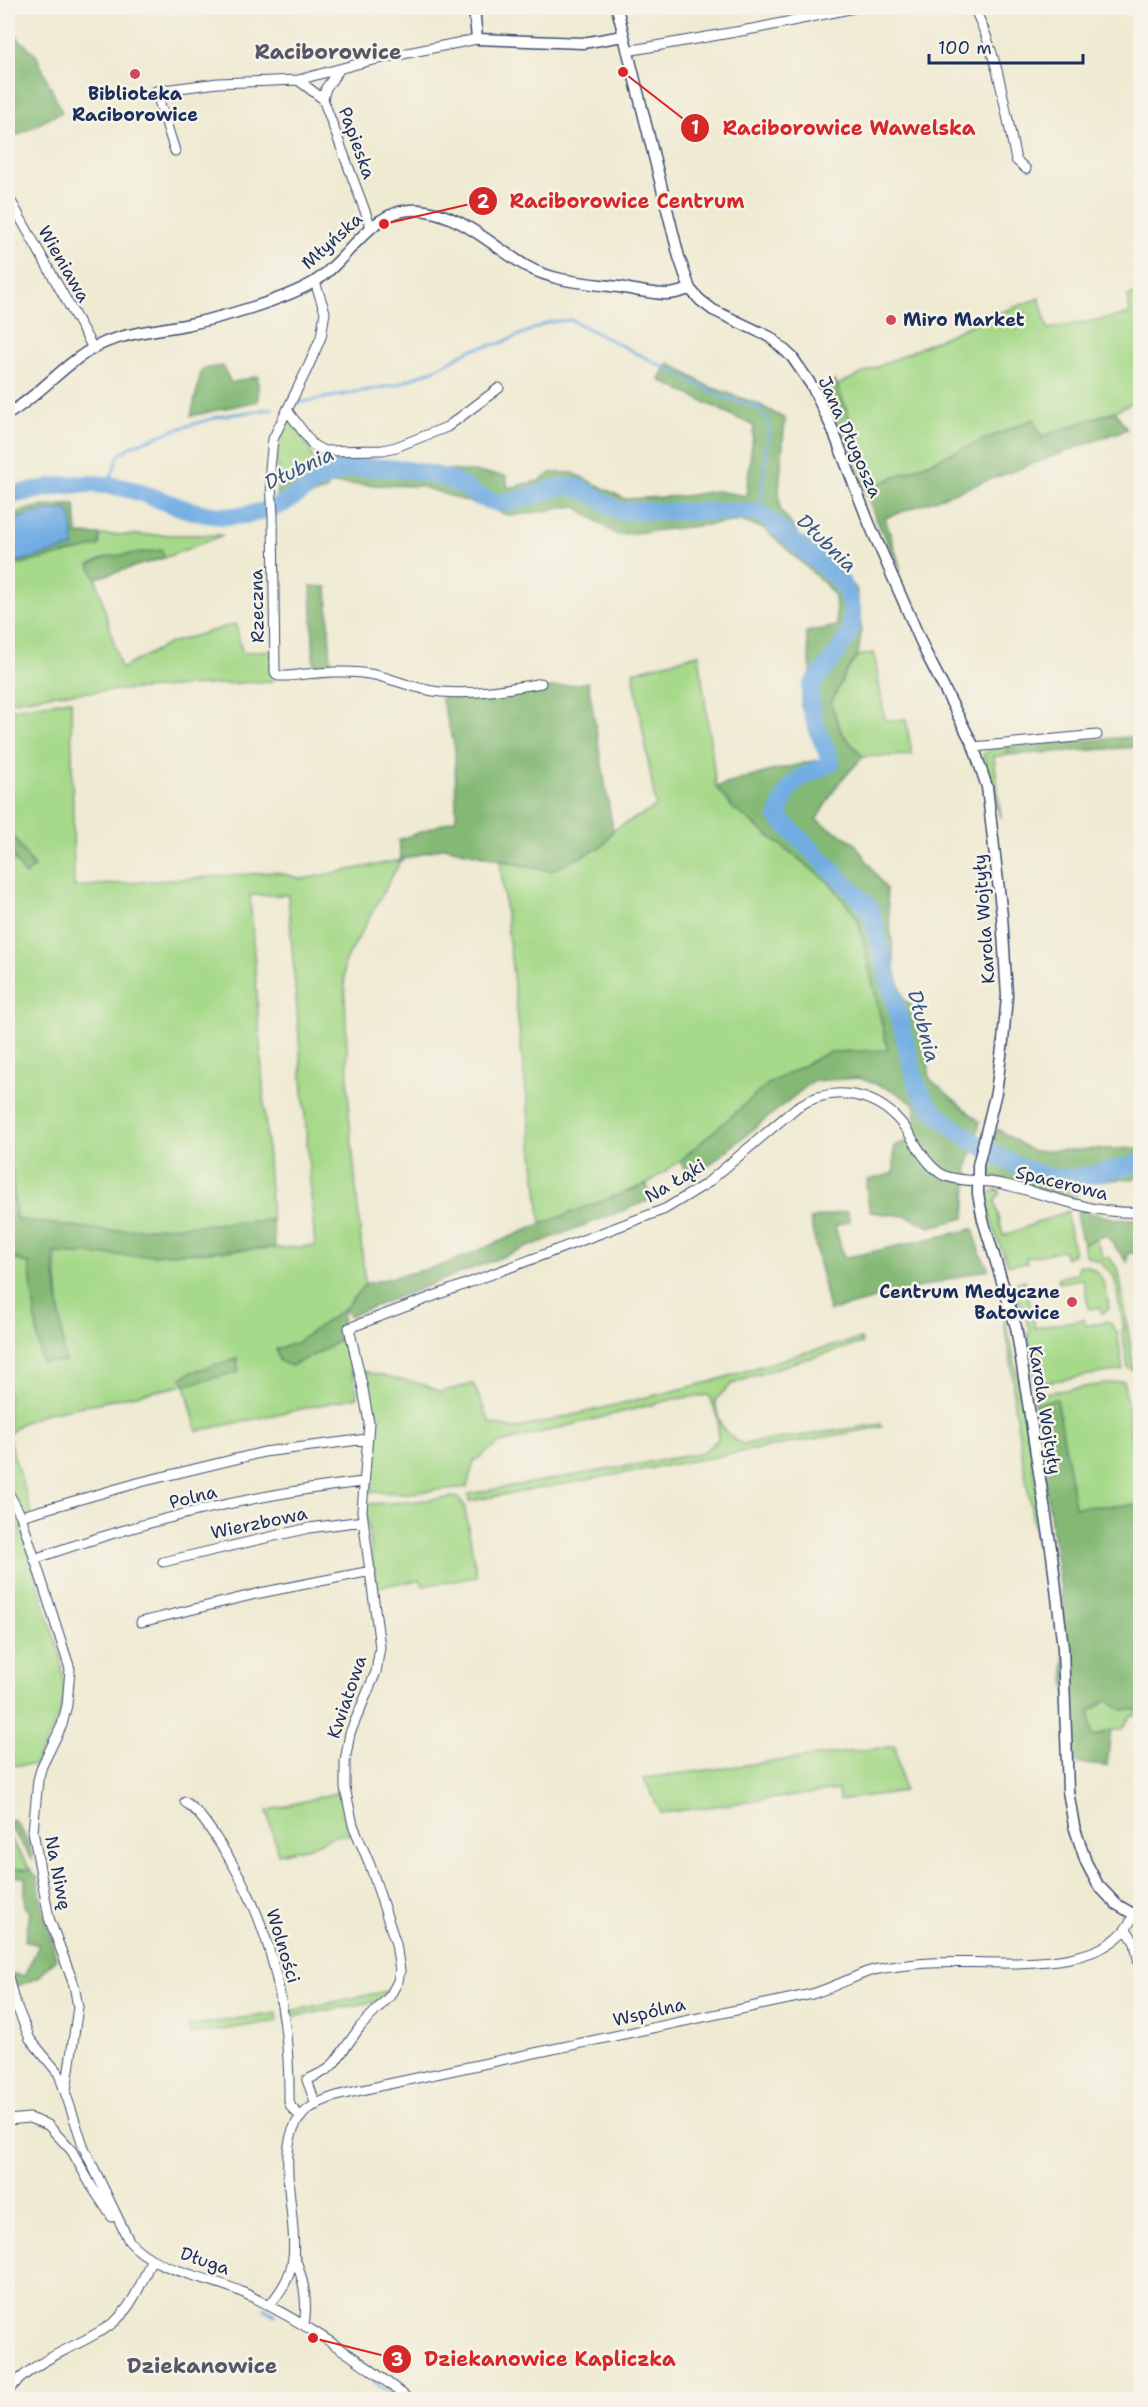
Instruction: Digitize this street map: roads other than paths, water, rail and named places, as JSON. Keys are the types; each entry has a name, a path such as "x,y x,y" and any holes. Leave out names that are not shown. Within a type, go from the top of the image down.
{"street":[{"path":"474,8 477,39"},
{"path":"617,8 679,257 690,289"},
{"path":"627,51 854,8"},
{"path":"974,8 986,32 994,59 1016,160 1026,169"},
{"path":"175,151 156,91 218,83 298,80 368,61 477,39 583,43 623,36"},
{"name":"Papieska","path":"339,70 326,88 323,99 371,227"},
{"path":"298,80 323,99"},
{"name":"Wieniawa","path":"8,196 29,238 93,348"},
{"name":"Młyńska","path":"8,414 33,398 93,348 119,338 207,320 315,282 330,270 371,227 402,211 429,211 459,222 525,265 552,277 667,294 690,289"},
{"name":"Rzeczna","path":"315,282 325,312 321,337 273,439 270,469 273,498 275,672 278,676 352,673 372,675 440,692 471,694 514,690 542,683"},
{"name":"Jana Długosza","path":"690,289 706,305 770,337 792,357 802,371 832,428 869,523 926,653 974,746"},
{"path":"287,410 313,445 324,452 383,450 447,427 499,388"},
{"path":"974,746 1097,735"},
{"name":"Karola Wojtyły","path":"974,746 987,787 994,838 1005,957 1006,996 1003,1041 990,1118 976,1179 983,1220 1016,1327 1053,1555 1063,1648 1068,1791 1072,1818 1086,1862 1095,1880 1116,1904 1137,1917"},
{"name":"Na Łąki","path":"349,1328 665,1209 706,1184 797,1107 825,1095 852,1094 878,1103 899,1120 935,1169 951,1178 976,1179"},
{"name":"Spacerowa","path":"976,1179 1020,1188 1109,1212 1140,1212"},
{"name":"Kwiatowa","path":"316,2105 308,2080 327,2070 335,2062 360,2027 390,1996 399,1975 396,1944 370,1865 353,1825 345,1788 345,1761 350,1733 376,1672 380,1655 380,1638 363,1521 363,1482 369,1423 349,1328"},
{"path":"21,1516 141,1482 264,1452 367,1439"},
{"name":"Polna","path":"34,1558 78,1544 231,1504 309,1488 363,1482"},
{"name":"Na Niwę","path":"8,1492 21,1516 70,1669 67,1705 62,1725 42,1766 38,1780 33,1831 49,1918 74,1985 78,2007 66,2091"},
{"name":"Wierzbowa","path":"163,1562 309,1528 363,1521"},
{"path":"141,1622 260,1593 370,1570"},
{"name":"Wolności","path":"185,1802 206,1823 229,1857 261,1927 284,2014 289,2052 289,2101 301,2117"},
{"name":"Wspólna","path":"304,2325 304,2294 294,2256 288,2150 291,2134 301,2117 316,2105 384,2085 812,1994 879,1970 919,1963 1006,1964 1055,1960 1084,1954 1112,1944 1137,1917"},
{"path":"1126,1929 1135,1943 1140,1969"},
{"path":"8,1976 13,1997 30,2039 55,2068 66,2091"},
{"name":"Długa","path":"66,2091 72,2117 84,2148 129,2241 138,2252 151,2260 227,2285 304,2325 344,2350 410,2400"},
{"path":"8,2120 35,2119 48,2125 57,2134 72,2151 92,2187 129,2241"},
{"name":"Wspólna","path":"269,2306 285,2284 294,2256"},
{"path":"8,2391 35,2365 110,2325 123,2313 135,2294 151,2260"},
{"path":"204,2400 219,2400"}],"water":[{"path":"65,509 71,514 74,547 8,564 8,522 34,513"}],"waterway":[{"path":"297,403 396,385 440,367 470,350 501,343 549,322 571,320 721,396 760,408 769,423 760,512"},
{"path":"108,485 119,455 130,447 171,431 221,416 272,409"},
{"name":"Dłubnia","path":"8,496 68,485 106,485 138,492 200,513 233,516 277,506 336,472 357,468 386,468 446,478 486,500 497,502 516,501 554,489 573,487 586,491 621,511 760,512 841,582 852,608 851,628 847,638 811,687 813,716 831,763 802,777 790,787 778,817 870,908 916,1082 924,1098 952,1127 970,1139 1010,1162 1047,1176 1063,1178 1082,1176 1140,1163"},
{"path":"265,2309 275,2315"},
{"path":"329,2347 399,2400"}],"place":[{"name":"Raciborowice Wawelska","path":"623,72"},
{"name":"Biblioteka Raciborowice","path":"135,74"},
{"name":"Raciborowice Centrum","path":"384,224"},
{"name":"Miro Market","path":"891,320"},
{"name":"Centrum Medyczne Batowice","path":"1072,1302"},
{"name":"Dziekanowice Kapliczka","path":"313,2338"}],"district":[{"name":"Raciborowice","path":"328,52"},
{"name":"Dziekanowice","path":"202,2366"}]}
